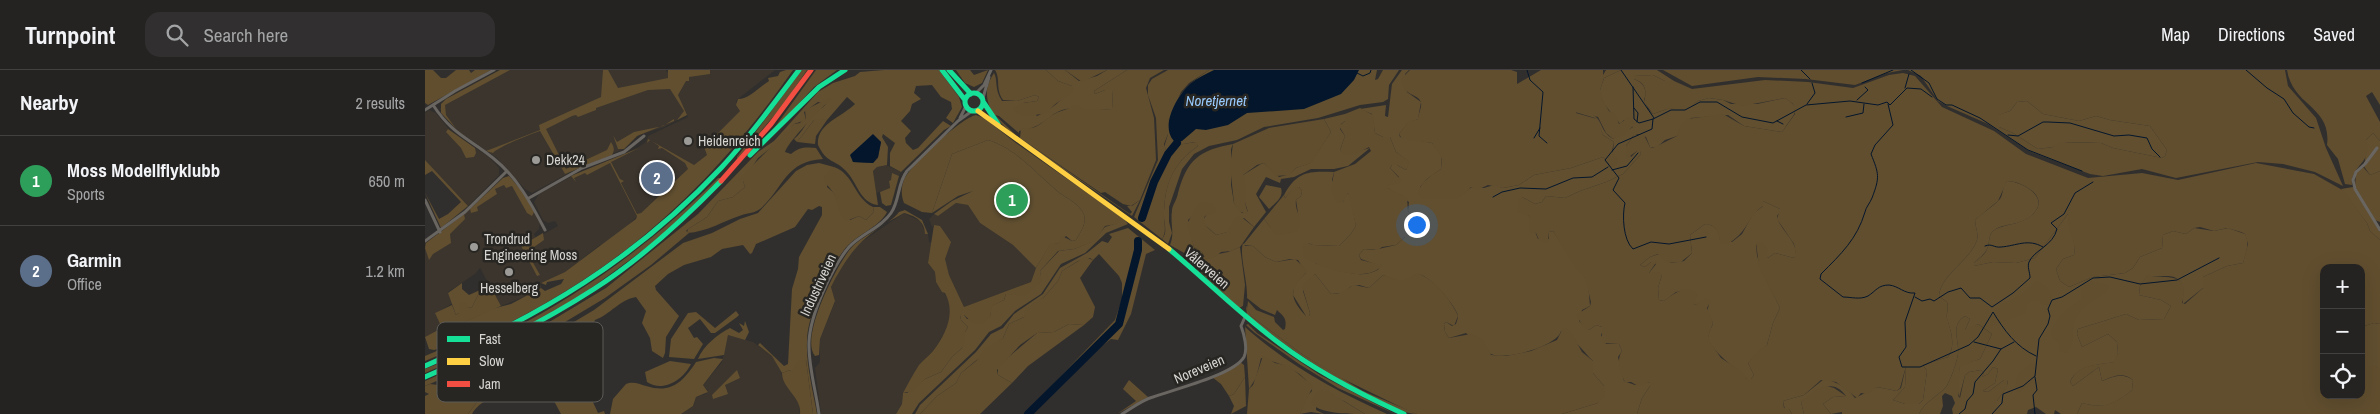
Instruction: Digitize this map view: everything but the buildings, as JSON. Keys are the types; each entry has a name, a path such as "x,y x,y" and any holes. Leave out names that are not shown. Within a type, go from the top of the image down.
{"main road":[{"path":"521,322 585,285 635,249 681,209 720,171 755,130 799,70"},
{"path":"542,322 598,288 664,238 707,199 771,126 811,70"},
{"path":"739,164 775,132 819,85 845,70"},
{"path":"942,70 972,111 979,111 983,101"},
{"path":"949,70 973,93 965,103"},
{"name":"Vålerveien","path":"973,93 983,101 1002,128"},
{"name":"Vålerveien","path":"979,111 1128,217 1175,254 1246,317 1319,372 1404,414"},
{"path":"425,366 437,361"},
{"path":"425,376 437,371"}],"street":[{"path":"425,110 495,70"},
{"path":"983,101 991,70"},
{"path":"973,93 989,75"},
{"name":"Industriveien","path":"958,121 965,103"},
{"path":"433,105 452,130 493,158 507,171 529,198 545,230"},
{"name":"Industriveien","path":"819,414 809,341 811,325 825,290 847,250 892,212 898,200 901,180 907,171 958,121 972,111"},
{"path":"529,198 582,168 624,152 644,136"},
{"path":"2377,148 2365,164 2356,172 2353,184 2380,230"},
{"path":"425,241 440,232 465,212 507,171"},
{"path":"425,200 440,232"},
{"name":"Noreveien","path":"1122,414 1153,396 1183,389 1237,364 1245,354 1245,339 1241,326 1246,317"}],"shaded area":[{"path":"425,70 433,70 441,78 446,78 456,70 469,70 471,73 475,70 491,70 428,105 425,103"},
{"path":"500,70 666,70 667,73 668,70 775,70 736,101 740,111 710,141 707,156 687,171 615,237 602,246 600,245 565,272 541,283 541,289 501,306 480,268 475,274 448,292 453,303 436,313 440,322 437,322 437,332 425,337 425,243 450,227 503,178 509,176 526,196 540,223 539,229 534,234 536,238 558,226 555,221 548,223 543,220 534,202 539,194 576,174 637,148 646,142 648,136 688,117 687,115 664,127 639,135 624,149 580,167 532,193 525,189 497,158 459,132 440,109 446,99"},
{"path":"500,70 510,70 445,105 446,115 457,130 441,113 441,104 446,99"},
{"path":"603,70 608,70 618,88 668,78 668,70 710,70 710,74 689,77 689,81 686,81 678,95 687,115 677,120 684,111 670,89 648,90 596,108 596,110 578,117 576,115 572,116 546,129 566,169 607,150 611,142 613,145 612,155 565,174 540,131 508,144 493,153 486,151 540,130 539,125 601,97"},
{"path":"786,70 793,70 755,121 716,167 675,208 632,245 586,278 537,308 509,322 464,322 492,309 511,304 541,288 545,291 561,284 564,279 547,282 546,285 541,283 565,272 636,219 637,216 610,163 587,175 585,173 574,178 576,182 571,176 639,148 611,162 620,179 624,181 621,183 637,214 641,213 688,169 685,163 662,148 658,149 659,146 651,141 694,165 707,155 704,147 740,111 736,105 738,99 753,93 769,81 768,78 778,76 780,72"},
{"path":"802,70 807,70 784,104 737,159 737,157"},
{"path":"816,70 837,70 814,87 767,138"},
{"path":"884,70 939,70 959,97 962,107 953,123 946,118 952,109 951,102 941,97 932,85 916,86 914,93 921,99 912,104 910,111 901,121 911,131 905,138 906,143 913,150 918,148 943,121 951,126 944,130 901,172 890,166 890,153 895,143 883,134 882,137 888,147 887,165 877,167 873,171 878,205 863,196 846,171 828,158 818,145 818,138 825,126 855,104 847,97 827,120 814,120 797,142 794,139 815,113 826,104 818,102 804,112 806,120 794,124 783,138 758,158 743,181 745,187 733,197 718,201 707,217 688,229 686,231 689,233 651,265 605,298 565,322 549,322 606,288 698,214 758,152 774,141 818,92 833,83 855,76 860,72","holes":["873,135 881,142 878,158 873,163 853,162 851,154"]},
{"path":"956,70 970,70 974,75 988,70 982,83 974,87 965,83"},
{"path":"995,70 1046,70 1058,81 1072,86 1073,91 1053,106 1048,113 1025,116 1013,108 1023,103 1037,101 1039,97 1035,95 1017,101 1003,100 999,92 998,77"},
{"path":"1046,70 1065,70 1079,81 1097,76 1107,70 1127,70 1094,91 1095,94 1105,90 1113,90 1112,109 1090,111 1065,109 1034,127 1019,131 1019,133 999,116 995,115 1017,136 1130,214 1132,212 1127,206 1132,206 1140,200 1132,216 1019,139 997,118 991,110 987,93 994,73 1002,101 1017,101 1035,95 1039,97 1037,101 1023,103 1037,116 1052,107 1061,100 1072,86 1058,81"},
{"path":"1065,70 1107,70 1082,82"},
{"path":"1127,70 1164,70 1150,78 1146,88 1154,118 1156,160 1140,200 1131,206 1123,204 1105,192 1101,193 1020,138 1021,128 1032,128 1073,105 1079,106 1084,110 1112,109 1113,90 1105,90 1095,94 1094,91"},
{"path":"1168,70 1209,70 1189,83 1181,92 1168,121 1168,134 1164,144 1167,153 1170,154 1177,145 1196,142 1198,146 1182,160 1171,177 1164,206 1165,231 1162,239 1134,217 1158,160 1156,118 1148,95 1148,85 1152,79"},
{"name":"Noretjernet","path":"1209,70 1377,70 1375,80 1378,79 1383,70 1399,70 1389,85 1388,99 1383,102 1360,105 1318,118 1264,127 1237,140 1209,146 1194,154 1182,169 1169,207 1169,222 1172,233 1168,244 1162,239 1165,231 1164,206 1168,185 1171,176 1182,160 1198,146 1195,142 1178,145 1169,154 1165,149 1168,133 1167,122 1174,105 1183,91"},
{"path":"1402,70 1409,70 1405,74 1407,92 1421,102 1418,119 1408,123 1399,134 1400,137 1432,143 1442,155 1441,169 1427,179 1420,187 1430,197 1456,198 1472,187 1484,188 1494,185 1503,188 1519,185 1534,175 1571,168 1603,157 1611,167 1614,142 1603,135 1595,118 1575,112 1576,110 1593,115 1600,122 1607,135 1613,139 1633,127 1624,120 1620,124 1604,104 1600,95 1604,78 1621,70 1657,70 1674,81 1665,81 1653,75 1635,76 1634,79 1644,87 1646,93 1644,100 1648,109 1653,114 1667,109 1691,106 1698,101 1709,98 1723,100 1731,104 1757,104 1785,98 1793,104 1795,107 1794,115 1782,132 1744,126 1728,115 1691,118 1677,136 1665,140 1656,148 1650,147 1646,137 1638,134 1633,136 1626,146 1631,157 1637,151 1640,151 1641,154 1623,174 1606,182 1565,198 1546,196 1542,202 1535,204 1522,197 1526,213 1538,239 1549,239 1549,232 1553,231 1588,282 1590,306 1582,310 1579,321 1589,330 1596,325 1602,327 1601,335 1606,344 1619,344 1622,351 1618,357 1624,381 1635,385 1650,382 1650,386 1642,398 1637,414 1562,414 1598,403 1604,386 1593,373 1593,361 1574,341 1561,331 1558,337 1541,347 1519,354 1498,356 1481,348 1466,333 1449,338 1445,332 1444,324 1446,322 1452,326 1456,324 1457,313 1440,290 1428,279 1418,274 1406,281 1396,280 1383,275 1369,288 1359,285 1350,287 1343,293 1331,294 1315,274 1303,291 1310,313 1309,316 1306,316 1293,295 1294,284 1306,273 1298,260 1290,259 1276,262 1265,257 1253,246 1243,245 1264,219 1271,228 1285,233 1289,232 1298,213 1296,200 1301,196 1302,191 1299,187 1291,191 1285,198 1284,195 1299,177 1317,172 1334,172 1332,180 1343,202 1346,193 1350,195 1356,226 1339,246 1313,245 1308,243 1315,263 1355,274 1371,273 1379,269 1372,263 1361,259 1359,255 1364,249 1374,250 1396,245 1405,237 1420,237 1422,224 1408,211 1409,202 1388,188 1388,185 1399,177 1390,168 1392,165 1397,165 1406,170 1409,162 1396,152 1390,137 1383,137 1375,133 1372,114 1360,109 1386,105 1385,116 1388,117 1392,84"},
{"path":"1410,70 1511,70 1517,72 1517,84 1541,70 1603,70 1603,75 1606,70 1621,70 1604,78 1600,90 1602,99 1609,111 1616,115 1619,124 1629,117 1635,124 1624,135 1613,139 1606,133 1598,117 1576,111 1576,113 1597,119 1603,135 1614,142 1612,151 1618,161 1614,166 1611,167 1603,157 1571,168 1534,175 1519,185 1503,188 1488,185 1477,190 1471,187 1466,193 1457,198 1422,199 1418,193 1419,189 1427,179 1441,169 1442,158 1432,143 1402,139 1399,134 1408,122 1418,119 1421,107 1420,100 1407,92 1402,84 1402,78"},
{"path":"1663,70 1903,70 1887,73 1855,85 1806,79 1758,77 1692,86"},
{"path":"1908,70 2285,70 2288,86 2316,118 2326,148 2343,186 2315,172 2283,164 2258,162 2176,178 2142,169 2103,176 2090,174 2029,151 1988,124 1938,101 1921,76","holes":["2027,101 2043,114 2079,121 2096,116 2150,126 2167,150 2162,158 2113,148 2101,143 2060,142 2053,147 2038,149 2013,133 1999,127 1999,115 2010,111 2017,102"]},
{"path":"2287,70 2380,70 2380,105 2372,92 2366,96 2380,122 2380,141 2373,133 2366,140 2366,154 2364,160 2354,173 2352,185 2345,184 2338,159 2327,145 2327,132 2324,122 2296,92"},
{"path":"1903,73 1915,76 1942,107 1994,131 2026,154 2088,178 2142,173 2178,180 2256,163 2314,174 2344,191 2367,223 2370,231 2380,240 2380,324 2374,323 2365,326 2365,264 2320,264 2320,399 2365,399 2365,368 2375,365 2380,369 2380,414 2077,414 2082,403 2103,405 2120,399 2132,390 2133,380 2121,375 2102,381 2099,367 2073,386 2070,382 2078,371 2089,366 2114,362 2118,353 2117,342 2108,334 2082,347 2077,334 2078,329 2126,314 2139,320 2164,319 2171,306 2161,300 2139,295 2140,286 2147,275 2175,278 2180,281 2183,285 2184,293 2182,303 2185,304 2203,288 2203,277 2227,266 2243,263 2248,244 2245,234 2227,228 2214,231 2200,227 2194,228 2186,234 2173,231 2163,235 2162,248 2140,257 2133,268 2125,273 2093,277 2069,287 2060,281 2056,269 2063,259 2074,255 2074,244 2068,214 2035,258 2016,263 1993,262 1974,266 1974,263 1986,251 1990,235 1993,231 2024,220 2034,213 2038,207 2039,201 2032,191 2019,184 2007,181 1998,201 1975,220 1977,240 1973,248 1950,274 1941,288 1939,296 1948,304 1947,316 1952,338 1952,348 1948,357 1923,365 1927,371 1923,400 1919,404 1905,404 1893,400 1905,387 1906,366 1900,388 1897,391 1877,387 1867,394 1861,393 1857,398 1836,382 1821,380 1804,395 1783,401 1784,408 1789,409 1792,414 1637,414 1642,398 1650,386 1650,382 1638,386 1631,382 1625,382 1619,366 1619,358 1622,351 1619,344 1602,343 1602,327 1596,325 1589,330 1584,328 1576,315 1590,306 1591,302 1585,278 1577,270 1553,231 1549,232 1548,242 1545,243 1539,240 1536,233 1530,232 1529,216 1517,212 1519,199 1522,197 1535,204 1542,202 1546,196 1565,198 1623,174 1641,154 1640,151 1637,151 1626,159 1626,146 1634,135 1644,135 1650,147 1653,148 1677,136 1681,125 1687,119 1723,114 1744,126 1782,132 1795,114 1793,104 1785,98 1742,106 1709,98 1698,101 1689,108 1667,109 1653,114 1644,102 1645,88 1633,76 1653,75 1665,81 1674,81 1692,89 1765,80 1808,82 1853,88 1889,75","holes":["1763,201 1780,209 1777,219 1794,244 1796,255 1794,258 1775,253 1768,258 1766,254 1768,250 1763,243 1756,242 1759,267 1780,308 1773,323 1767,345 1759,350 1748,363 1754,375 1751,379 1747,379 1741,371 1721,358 1710,342 1708,337 1713,323 1707,308 1711,301 1706,298 1695,305 1694,303 1698,295 1690,290 1680,291 1664,301 1659,300 1658,288 1662,275 1659,272 1649,273 1657,261 1651,262 1645,267 1640,265 1650,257 1658,254 1667,263 1681,262 1692,253 1690,235 1705,224 1713,226 1718,233 1721,243 1727,244 1739,235 1763,206"]},
{"path":"829,98 831,99 799,133 785,152 791,154 802,148 816,148 823,159 810,161 793,170 760,209 708,228 687,233 688,229 707,217 718,201 733,197 745,187 743,181 738,180 794,124 800,123 804,118 806,120 805,110"},
{"path":"2027,101 2043,114 2079,121 2096,116 2150,126 2167,150 2165,156 2162,158 2113,148 2101,143 2067,142 2053,147 2038,149 2013,133 1999,127 1998,115 2010,111 2017,102"},
{"path":"1360,108 1373,115 1375,133 1383,137 1390,137 1396,152 1410,162 1406,170 1397,165 1392,165 1390,168 1401,180 1400,183 1389,185 1388,188 1407,198 1408,211 1426,227 1422,237 1405,237 1396,245 1382,247 1378,250 1364,249 1359,255 1361,260 1382,265 1375,271 1366,274 1343,272 1311,261 1304,257 1303,244 1339,246 1356,226 1348,193 1343,202 1337,203 1331,191 1334,172 1355,164 1371,151 1369,147 1356,154 1344,155 1340,150 1345,136 1339,126 1345,121 1345,114"},
{"path":"429,110 436,113 451,132 489,157 499,168 499,175 468,206 433,169 425,175 425,113"},
{"path":"1345,114 1345,121 1341,124 1340,129 1345,136 1340,150 1348,154 1370,148 1348,166 1334,169 1311,169 1294,177 1281,179 1280,183 1266,177 1256,194 1266,212 1254,227 1244,218 1228,232 1216,235 1204,224 1203,220 1207,214 1193,216 1188,220 1194,247 1202,252 1204,257 1228,252 1240,247 1245,285 1243,306 1239,308 1197,269 1203,271 1204,269 1186,254 1170,245 1172,209 1186,172 1196,158 1203,153 1221,146 1233,144 1231,149 1231,185 1234,203 1242,213 1248,212 1244,199 1243,175 1264,163 1279,177 1290,174 1296,168 1310,163 1331,132 1324,119"},
{"path":"976,115 984,118 1016,143 1123,218 1117,224 1105,226 1095,241 1074,249 1058,251 1040,271 1042,281 1024,296 1006,294 1004,300 992,306 990,317 982,324 974,324 964,315 960,315 961,320 968,327 965,332 965,342 962,348 952,357 941,372 925,379 913,391 903,393 919,365 933,351 942,338 948,323 950,308 948,301 945,293 942,292 936,282 935,272 928,263 934,225 940,226 951,242 945,259 949,275 964,307 1031,282 1036,268 1050,244 1059,243 1062,236 1072,241 1076,240 1084,225 1084,215 1076,204 1056,190 1016,155 988,140 952,154 932,213 922,212 904,203 902,189 908,173 948,133 959,124"},
{"path":"1324,119 1331,132 1311,163 1296,168 1290,175 1276,176 1264,163 1257,165 1243,175 1245,203 1248,212 1246,214 1239,211 1234,203 1230,166 1233,144 1269,128"},
{"path":"814,120 827,120 816,136 815,144 797,142"},
{"path":"660,127 637,136 624,149 618,149 613,135 617,142 634,132"},
{"path":"448,129 475,148 476,153 474,157 466,158 461,148 446,132"},
{"path":"2373,133 2380,141 2380,171 2370,175 2363,165 2365,161 2366,140"},
{"path":"988,140 1016,155 1056,190 1076,204 1084,215 1084,225 1076,240 1072,241 1066,236 1059,243 1050,245 1036,268 1013,245 980,223 968,205 956,203 938,216 934,214 952,201 973,191 958,196 932,213 952,154"},
{"path":"425,160 468,206 441,228 425,193 439,219 448,214 461,202 432,171 425,175"},
{"path":"819,163 834,167 827,187 833,192 850,220 859,216 866,220 874,212 873,207 880,207 887,212 878,223 854,240 844,250 831,269 814,307 808,331 807,351 817,414 813,414 806,360 792,373 790,370 782,373 772,356 758,345 760,343 784,366 788,364 792,289 798,269 799,257 822,215 822,207 819,206 812,210 808,209 795,227 756,244 750,254 743,245 722,249 711,257 684,265 668,274 655,286 656,290 679,316 666,337 663,358 652,351 650,338 642,323 646,311 636,297 625,301 594,322 574,322 594,310 683,243 758,213 796,171 807,165"},
{"path":"886,165 901,172 899,176 889,181 890,189 876,193 873,171 877,167"},
{"path":"834,167 846,175 862,198 873,207 874,212 866,220 859,216 846,221 844,218 824,176"},
{"path":"2363,167 2370,175 2380,171 2380,222 2375,220 2355,187 2356,173"},
{"path":"892,173 899,176 891,205 886,206 882,203 880,192 890,188 889,181 891,180"},
{"path":"509,176 526,196 534,212 532,216 527,213 512,186 506,188 504,185 495,189 497,194 477,207 478,211 471,213 470,209 503,178"},
{"path":"720,178 720,181 657,240 579,297 535,322 525,322 582,289 652,238"},
{"path":"2007,181 2019,184 2036,195 2038,207 2034,213 2024,220 2002,226 1993,231 1990,235 1986,251 1974,263 1974,266 1993,262 2016,263 2035,258 2068,214 2075,250 2074,255 2063,259 2056,269 2060,281 2069,287 2093,277 2125,273 2133,268 2140,257 2162,248 2163,235 2173,231 2186,234 2194,228 2214,231 2228,228 2245,234 2247,244 2243,263 2227,266 2203,277 2203,288 2183,304 2183,288 2178,279 2169,276 2147,276 2140,286 2139,295 2161,300 2171,306 2164,319 2139,320 2126,314 2078,329 2077,334 2082,347 2108,334 2117,342 2118,353 2115,362 2090,366 2078,372 2070,382 2073,386 2099,367 2102,381 2121,376 2133,380 2132,390 2109,404 2097,406 2082,403 2077,414 2061,414 2055,410 2054,414 2046,414 2036,407 2028,410 2027,414 1997,414 1997,401 2008,384 2007,380 2004,380 1988,392 1983,391 1995,383 1998,369 1993,367 1988,374 1982,377 1984,373 1981,370 1969,372 1965,375 1959,398 1957,386 1960,365 1980,359 1992,334 1978,324 1967,331 1965,330 1970,319 1965,316 1957,325 1958,353 1949,382 1943,390 1924,406 1919,414 1842,414 1842,412 1831,414 1823,404 1833,397 1846,396 1840,390 1828,386 1801,402 1804,414 1792,414 1789,409 1785,410 1783,401 1804,395 1824,379 1841,386 1855,398 1877,387 1897,391 1901,388 1906,366 1905,387 1893,400 1905,404 1919,404 1923,400 1927,371 1923,365 1948,357 1952,348 1952,338 1947,317 1948,304 1939,296 1941,288 1950,274 1968,255 1977,240 1975,220 2000,199"},
{"path":"1266,185 1281,188 1282,192 1278,200 1269,209 1259,197"},
{"path":"1299,187 1302,191 1301,196 1296,200 1296,204 1300,220 1299,228 1296,232 1276,235 1264,219 1284,195 1285,198 1293,188"},
{"path":"2353,187 2380,232 2380,240 2370,231 2367,223 2341,189"},
{"path":"1763,201 1780,209 1777,216 1781,226 1794,245 1796,256 1794,258 1775,253 1768,258 1756,244 1757,256 1780,308 1773,323 1767,345 1748,363 1754,375 1751,379 1747,379 1719,354 1710,343 1708,336 1713,323 1707,312 1709,304 1702,302 1695,305 1683,291 1676,292 1664,301 1659,300 1658,288 1662,275 1649,273 1656,264 1651,262 1645,267 1640,265 1650,257 1659,254 1671,263 1684,261 1692,253 1690,235 1705,224 1712,225 1716,229 1720,240 1732,242 1742,234 1753,214 1763,206"},
{"path":"1202,202 1212,204 1216,208 1216,212 1205,216 1204,222 1216,235 1227,232 1235,218 1240,216 1254,227 1240,247 1231,251 1221,252 1215,257 1206,260 1202,252 1194,247 1187,224 1197,206"},
{"path":"956,203 968,205 980,223 1013,245 1036,268 1031,282 964,307 949,275 934,225 932,227 929,219 934,214 938,216"},
{"path":"905,210 922,220 928,234 925,234 925,229 919,220 904,213 885,224 899,212"},
{"path":"904,213 920,221 928,234 929,242 932,243 928,263 935,272 936,282 950,301 951,310 948,328 933,351 920,364 903,393 902,404 896,414 821,414 815,368 820,362 820,339 835,302 831,287 843,263 857,245"},
{"path":"464,214 465,219 450,234 451,243 433,254 429,260 425,248 426,243"},
{"path":"1123,218 1128,224 1106,233 1085,253 1061,264 1041,294 1015,311 1001,326 989,332 975,350 919,403 912,414 896,414 902,404 903,393 907,393 925,379 941,372 952,357 962,348 965,332 968,327 961,320 960,315 964,315 967,319 990,317 991,306 1004,300 1006,294 1041,278 1040,271 1059,251 1074,249 1093,241 1105,227"},
{"path":"1128,228 1155,250 1146,254 1131,314 1118,340 1111,339 1095,351 1033,414 1024,414 1115,320 1122,299 1122,283 1119,276 1099,254 1093,260 1090,258 1078,261 1062,271 1058,281 1024,317 1009,324 1003,338 961,373 956,383 937,396 920,414 915,414 920,405 976,352 991,334 1003,328 1014,314 1043,294 1060,268 1087,253 1102,241 1108,243 1112,237 1109,234"},
{"path":"878,229 860,243 845,262 831,287 835,301 820,339 819,355 815,356 811,347 812,333 822,300 830,283 852,247 863,238"},
{"path":"543,233 544,240 527,252 540,275 537,276 521,246"},
{"path":"1243,243 1245,246 1253,246 1265,257 1276,262 1295,259 1307,270 1296,284 1293,294 1296,304 1306,316 1309,316 1310,313 1302,286 1315,274 1331,294 1335,294 1341,293 1354,285 1369,288 1383,275 1397,280 1404,280 1417,273 1429,280 1447,297 1458,316 1454,326 1446,322 1444,324 1445,332 1449,338 1471,334 1482,339 1491,355 1506,356 1531,351 1557,340 1563,328 1566,328 1572,334 1582,352 1593,361 1593,373 1604,386 1605,395 1598,403 1562,414 1417,414 1411,412 1339,377 1302,354 1251,316 1247,309 1248,301 1256,310 1274,317 1275,322 1283,330 1285,329 1286,322 1277,310 1275,315 1261,309 1247,298 1242,255"},
{"path":"1085,257 1093,260 1080,278 1095,307 1093,317 1084,325 1069,324 1054,332 1037,333 1020,345 997,370 998,375 1012,383 980,414 920,414 937,396 956,383 961,373 976,361 986,348 1003,338 1009,324 1024,317 1025,309 1044,297 1058,281 1062,271"},
{"path":"2036,281 2043,285 2050,293 2050,304 2044,305 2039,301 2032,300 2027,304 2025,313 1991,326 1990,320 1996,307 2020,296"},
{"path":"2092,281 2109,286 2108,290 2079,313 2074,323 2069,349 2065,353 2060,351 2059,342 2052,338 2054,326 2066,311 2081,299 2083,287"},
{"path":"462,283 462,289 469,295 480,290 484,291 478,295 472,307 469,308 459,302 459,313 456,315 448,293"},
{"path":"487,290 492,295 494,293 501,306 465,322 439,322 435,313 452,305 456,315 459,313 459,302 465,302 469,308 472,307 478,295"},
{"path":"1246,306 1251,316 1302,354 1363,391 1417,414 1392,406 1343,381 1310,361 1247,315"},
{"path":"736,311 739,315 715,333 711,333 700,319 688,328 694,338 697,337 703,344 694,359 669,357 671,339 688,313 696,312 715,328"},
{"path":"1965,316 1970,319 1965,330 1978,324 1992,334 1980,359 1960,366 1958,396 1960,398 1965,375 1969,372 1981,370 1984,373 1982,377 1988,374 1993,367 1998,369 1995,383 1983,391 1988,392 2004,380 2007,380 2008,385 1997,401 1997,414 1953,414 1952,409 1955,403 1952,396 1945,393 1942,396 1943,406 1940,414 1919,414 1924,406 1943,390 1949,382 1958,353 1957,325"},
{"path":"745,321 749,332 745,340 728,335 724,355 698,359 707,345 716,337 730,328 739,333 743,330 739,323 744,326"},
{"path":"2374,323 2380,324 2380,369 2365,369 2365,326"},
{"path":"1069,324 1084,325 1028,366 1012,383 998,375 998,366 1037,333 1054,332"},
{"path":"1248,324 1257,333 1320,375 1395,414 1338,388 1299,364 1255,333 1246,325"},
{"path":"1245,327 1295,365 1349,396 1387,414 1365,414 1344,401 1317,392 1316,410 1324,414 1311,412 1300,414 1306,397 1312,391 1309,384 1291,369 1261,358 1256,378 1249,389"},
{"path":"437,331 437,349 429,349 425,337"},
{"path":"728,335 753,342 772,356 780,367 783,380 799,403 800,414 681,414 694,405 696,397 706,394 708,391 703,385 722,362"},
{"path":"437,351 437,356 425,361 425,356"},
{"path":"1263,356 1275,363 1289,366 1313,386 1300,414 1247,414 1249,389 1253,385"},
{"path":"714,358 723,359 703,385 708,392 696,397 693,406 681,414 610,414 613,399 626,384 636,383 655,388 669,387 681,380 696,362"},
{"path":"806,360 813,414 800,414 798,403 785,384 782,373 790,370 792,372 798,361"},
{"path":"670,361 691,364 678,380 672,383 660,386 647,382 645,372"},
{"path":"1240,362 1244,365 1245,377 1234,394 1229,396 1221,384 1212,377"},
{"path":"2032,363 2036,364 2035,378 2019,392 2015,389 2018,374"},
{"path":"437,364 437,368 425,373 425,369"},
{"path":"737,370 740,378 725,385 728,394 713,399 712,395"},
{"path":"437,376 437,381 425,386 425,381"},
{"path":"1245,377 1246,406 1231,414 1234,406 1229,396 1234,394"},
{"path":"1129,380 1148,397 1117,414 1136,401 1123,389"},
{"path":"430,384 437,385 437,402 477,402 468,414 425,414 425,396 429,394 425,392 425,386"},
{"path":"1827,386 1846,396 1833,397 1823,404 1831,414 1804,414 1801,402 1819,388"},
{"path":"1324,389 1365,414 1327,411 1314,406 1311,402 1317,392"},
{"path":"477,402 484,402 472,414 468,414"},
{"path":"555,402 593,402 598,413 604,411 605,414 561,414"}],"water":[{"name":"Noretjernet","path":"1214,70 1359,70 1354,80 1341,94 1304,109 1247,113 1228,125 1206,130 1196,129 1182,141 1176,143 1171,137 1169,129 1171,112 1175,104 1190,84"},
{"path":"873,134 881,142 878,157 873,163 853,162 850,155"}],"waterway":[{"path":"1357,73 1363,76 1370,73 1371,70"},
{"path":"1527,70 1530,80 1543,92 1539,136 1547,143"},
{"path":"1621,70 1654,118"},
{"path":"1801,70 1810,79"},
{"path":"1862,83 1893,70"},
{"path":"1911,70 1929,83 1937,99 1946,105 1952,105 1980,118 2028,150 2082,171"},
{"path":"2246,70 2267,88 2284,99 2293,113 2309,127 2314,128"},
{"path":"1905,88 1909,74"},
{"path":"1807,104 1815,93 1812,83"},
{"path":"1633,87 1634,119 1639,123 1653,119 1671,110 1685,110 1700,102 1717,102 1742,117 1773,123 1806,105 1850,101 1878,105 1887,102 1890,105 1907,88 1921,89 1932,97"},
{"path":"1857,100 1868,90 1865,87"},
{"path":"1846,117 1863,113 1864,104"},
{"path":"1888,104 1893,125 1875,145 1871,154 1876,166 1877,176 1872,198 1853,238 1842,253 1821,274 1820,279 1843,297 1865,297 1885,285 1915,293 1905,322 1906,347 1899,357 1902,367 1920,367 1969,345 1978,337 1993,312 2011,337 2022,348 2036,356"},
{"path":"1634,108 1638,113 1637,122"},
{"path":"1653,119 1652,129 1618,144 1605,160 1619,178 1613,190 1625,203 1624,220 1627,240 1633,249 1651,242 1669,244 1706,237"},
{"path":"1777,121 1783,124"},
{"path":"2008,135 2018,136 2043,122 2070,123 2114,136 2129,135 2147,138 2152,149 2160,157"},
{"path":"1534,138 1540,128"},
{"path":"1142,218 1154,182 1168,154 1177,143"},
{"path":"1612,170 1627,166 1638,153"},
{"path":"1493,197 1502,192 1520,188 1546,189 1573,178 1592,177 1608,167"},
{"path":"1915,297 1922,301 1930,299 1934,301 1948,292 1961,288 1970,298 1980,298 1992,307 2013,293 2030,278 2028,266 2031,258 2048,244 2055,235 2057,229 2051,223 2064,214 2075,193 2093,182"},
{"path":"1028,414 1119,324 1138,250 1138,241"},
{"path":"1985,246 2001,247 2032,243 2043,247"},
{"path":"1992,414 2002,403 2003,394 2023,386 2035,376 2039,339 2048,324 2050,316 2048,309 2052,300 2062,297 2093,278 2110,277 2140,284 2177,280 2219,258"},
{"path":"1974,342 2001,349 2014,342"},
{"path":"1959,414 1965,409 1967,401 1973,394 1975,382 2001,349"},
{"path":"2035,377 2037,390 2033,395 2035,414"}],"traffic: fast":[{"path":"517,322 584,283 655,231 688,201 732,156 799,70"},
{"path":"750,155 819,87 845,70"},
{"path":"942,70 965,100"},
{"path":"949,70 971,94"},
{"path":"970,93 978,93 983,98 983,102 981,109 970,111 965,106 965,98 970,93"},
{"path":"984,103 998,124"},
{"path":"538,322 594,289 628,265 661,239 721,181"},
{"path":"1169,249 1293,354 1339,382 1404,414"},
{"path":"425,366 437,361"},
{"path":"425,377 437,371"}],"traffic: slow":[{"path":"978,111 1169,249"}],"traffic: jam":[{"path":"721,181 771,124 811,70"}],"place":[{"name":"Heidenreich","path":"688,141"},
{"name":"Dekk24","path":"536,160"},
{"name":"Garmin","path":"657,178"},
{"name":"Moss Modellflyklubb","path":"1012,200"},
{"name":"Trondrud Engineering Moss","path":"474,247"},
{"name":"Hesselberg","path":"509,272"}]}
